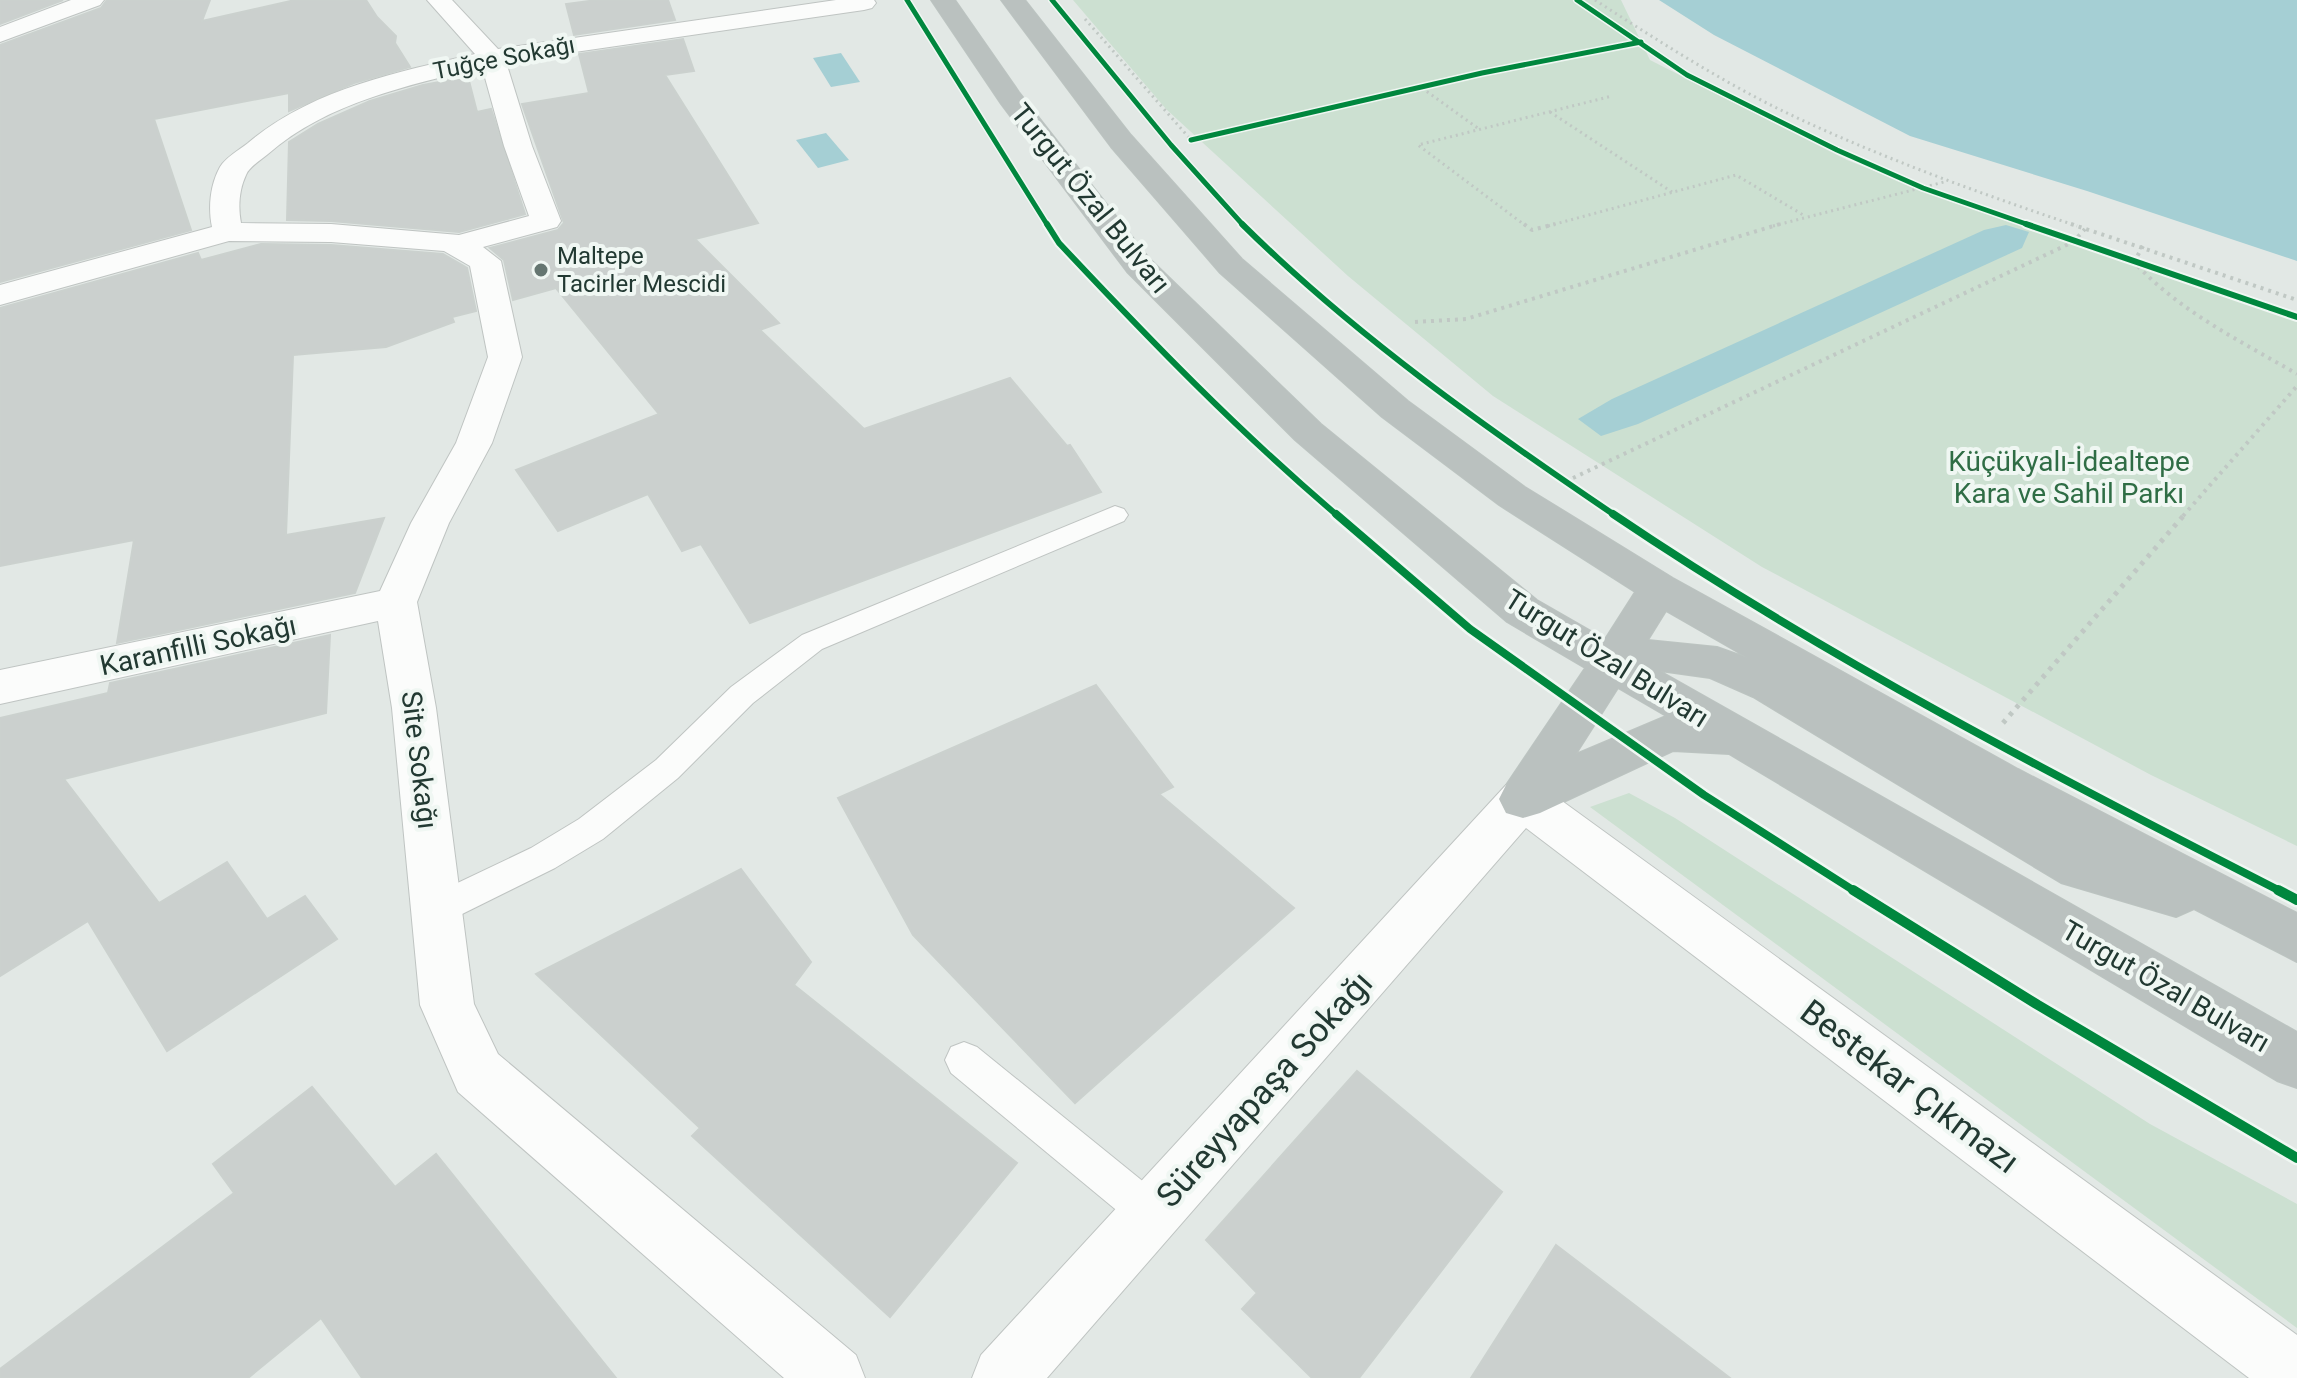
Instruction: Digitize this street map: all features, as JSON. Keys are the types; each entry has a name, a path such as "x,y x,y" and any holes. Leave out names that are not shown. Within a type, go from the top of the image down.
{"highway":[{"name":"Turgut Özal Bulvarı","path":"943,0 1010,98 1138,265 1308,432 1522,611 2297,1062"},
{"path":"1013,0 1121,141 1231,266 1395,409 1512,496 1659,588 2001,782 2297,939"},
{"path":"1523,799 1659,588"},
{"path":"1612,665 1655,654 1717,663 1769,685 2078,868 2251,915"},
{"path":"1523,799 1668,733 1708,733 1746,743"}],"street":[{"path":"439,0 492,57 518,146 546,221 456,245"},
{"path":"0,35 86,1"},
{"name":"Tuğçe Sokağı","path":"228,232 223,208 233,169 276,133 325,105 394,81 492,57 864,3"},
{"path":"0,295 228,232 331,233 451,242 485,261 505,357 474,443 430,523 396,602"},
{"name":"Karanfilli Sokağı","path":"0,687 396,602"},
{"name":"Site Sokağı","path":"396,602 414,708 447,1005 478,1073 833,1378"},
{"name":"Süreyyapaşa Sokağı","path":"1004,1378 1523,799"},
{"name":"Bestekar Çıkmazı","path":"1523,799 2297,1374"}],"lane":[{"path":"438,909 543,858 591,829 646,787 742,695 812,642 1115,515"},
{"path":"964,1060 1152,1214"}],"path":[{"path":"1592,4 1651,52"},
{"path":"1592,4 1787,113 1945,181 2297,300"},
{"path":"1079,12 1191,140 1422,87 1641,42"},
{"path":"1422,87 1480,129"},
{"path":"1612,96 1418,145 1532,230 1736,175 1805,216"},
{"path":"1549,112 1673,192"},
{"path":"1415,322 1466,319 1805,216 1945,181"},
{"path":"1908,182 1938,193"},
{"path":"1565,482 2073,242 2085,228"},
{"path":"2058,236 2085,246"},
{"path":"2134,262 2143,246"},
{"path":"2122,258 2164,272"},
{"path":"2134,262 2170,294 2232,336 2297,374"},
{"path":"1999,727 2297,386"},
{"path":"1565,482 1577,490"}],"green space":[{"name":"Küçükyalı-İdealtepe Kara ve Sahil Parkı","path":"1073,0 1621,0 1650,60 1847,160 1952,202 2297,315 2297,846 2151,775 1762,567 1493,396 1348,276 1166,109"},
{"path":"1629,793 1675,818 2150,1124 2297,1204 2297,1328 1590,807"}],"water":[{"path":"1659,0 2297,0 2297,261 1910,136 1714,35"},
{"path":"841,53 860,82 831,87 813,58"},
{"path":"826,133 849,160 818,168 796,140"},
{"path":"2006,225 2029,232 2022,248 1638,424 1601,436 1578,419 1612,399 1984,230"}],"building":[{"path":"0,0 63,0 0,24"},
{"path":"107,0 210,0 202,21 295,0 366,0 377,17 396,36 395,43 410,67 354,83 289,111 289,93 154,119 191,230 0,282 0,45 101,8"},
{"path":"597,0 668,0 675,20 574,35 566,4"},
{"path":"683,39 694,71 665,75 758,223 695,239 779,323 760,330 864,429 1010,378 1067,446 1070,445 1101,492 750,623 701,544 682,551 648,494 558,531 516,470 659,414 556,288 513,300 504,260 490,248 558,230 564,223 522,104 589,93 579,54"},
{"path":"468,77 477,112 491,109 525,214 459,232 287,220 289,142 318,124 370,101 423,85"},
{"path":"261,244 331,245 443,254 467,268 476,311 452,317 454,322 386,347 293,355 286,535 384,518 355,593 117,643 134,540 0,566 0,308 198,253 201,260"},
{"path":"330,635 326,713 64,779 159,903 227,862 267,919 305,896 337,939 167,1051 88,921 0,976 0,718 108,693 110,683"},
{"path":"1096,685 1173,787 1159,794 1294,908 1075,1103 913,935 838,798"},
{"path":"741,869 811,962 794,985 1017,1163 890,1317 692,1136 700,1128 536,974"},
{"path":"1357,1071 1502,1192 1359,1378 1312,1378 1242,1309 1257,1293 1206,1240"},
{"path":"312,1087 395,1187 436,1154 616,1378 362,1378 321,1318 248,1378 0,1378 0,1369 234,1193 213,1164"},
{"path":"1556,1245 1730,1378 1471,1378"}],"cycle path":[{"path":"907,0 1059,243 1180,372 1259,449 1470,629 1704,795 1815,867 2038,1005 2297,1158"},
{"path":"1052,0 1171,145 1266,248 1415,372 1533,460 1655,542 1907,694 2036,765 2297,900"},
{"path":"1577,0 1687,75 1837,150 1923,188 2297,317"},
{"path":"1191,140 1482,73 1641,42"}],"place":[{"name":"Maltepe Tacirler Mescidi","path":"541,270"}]}
